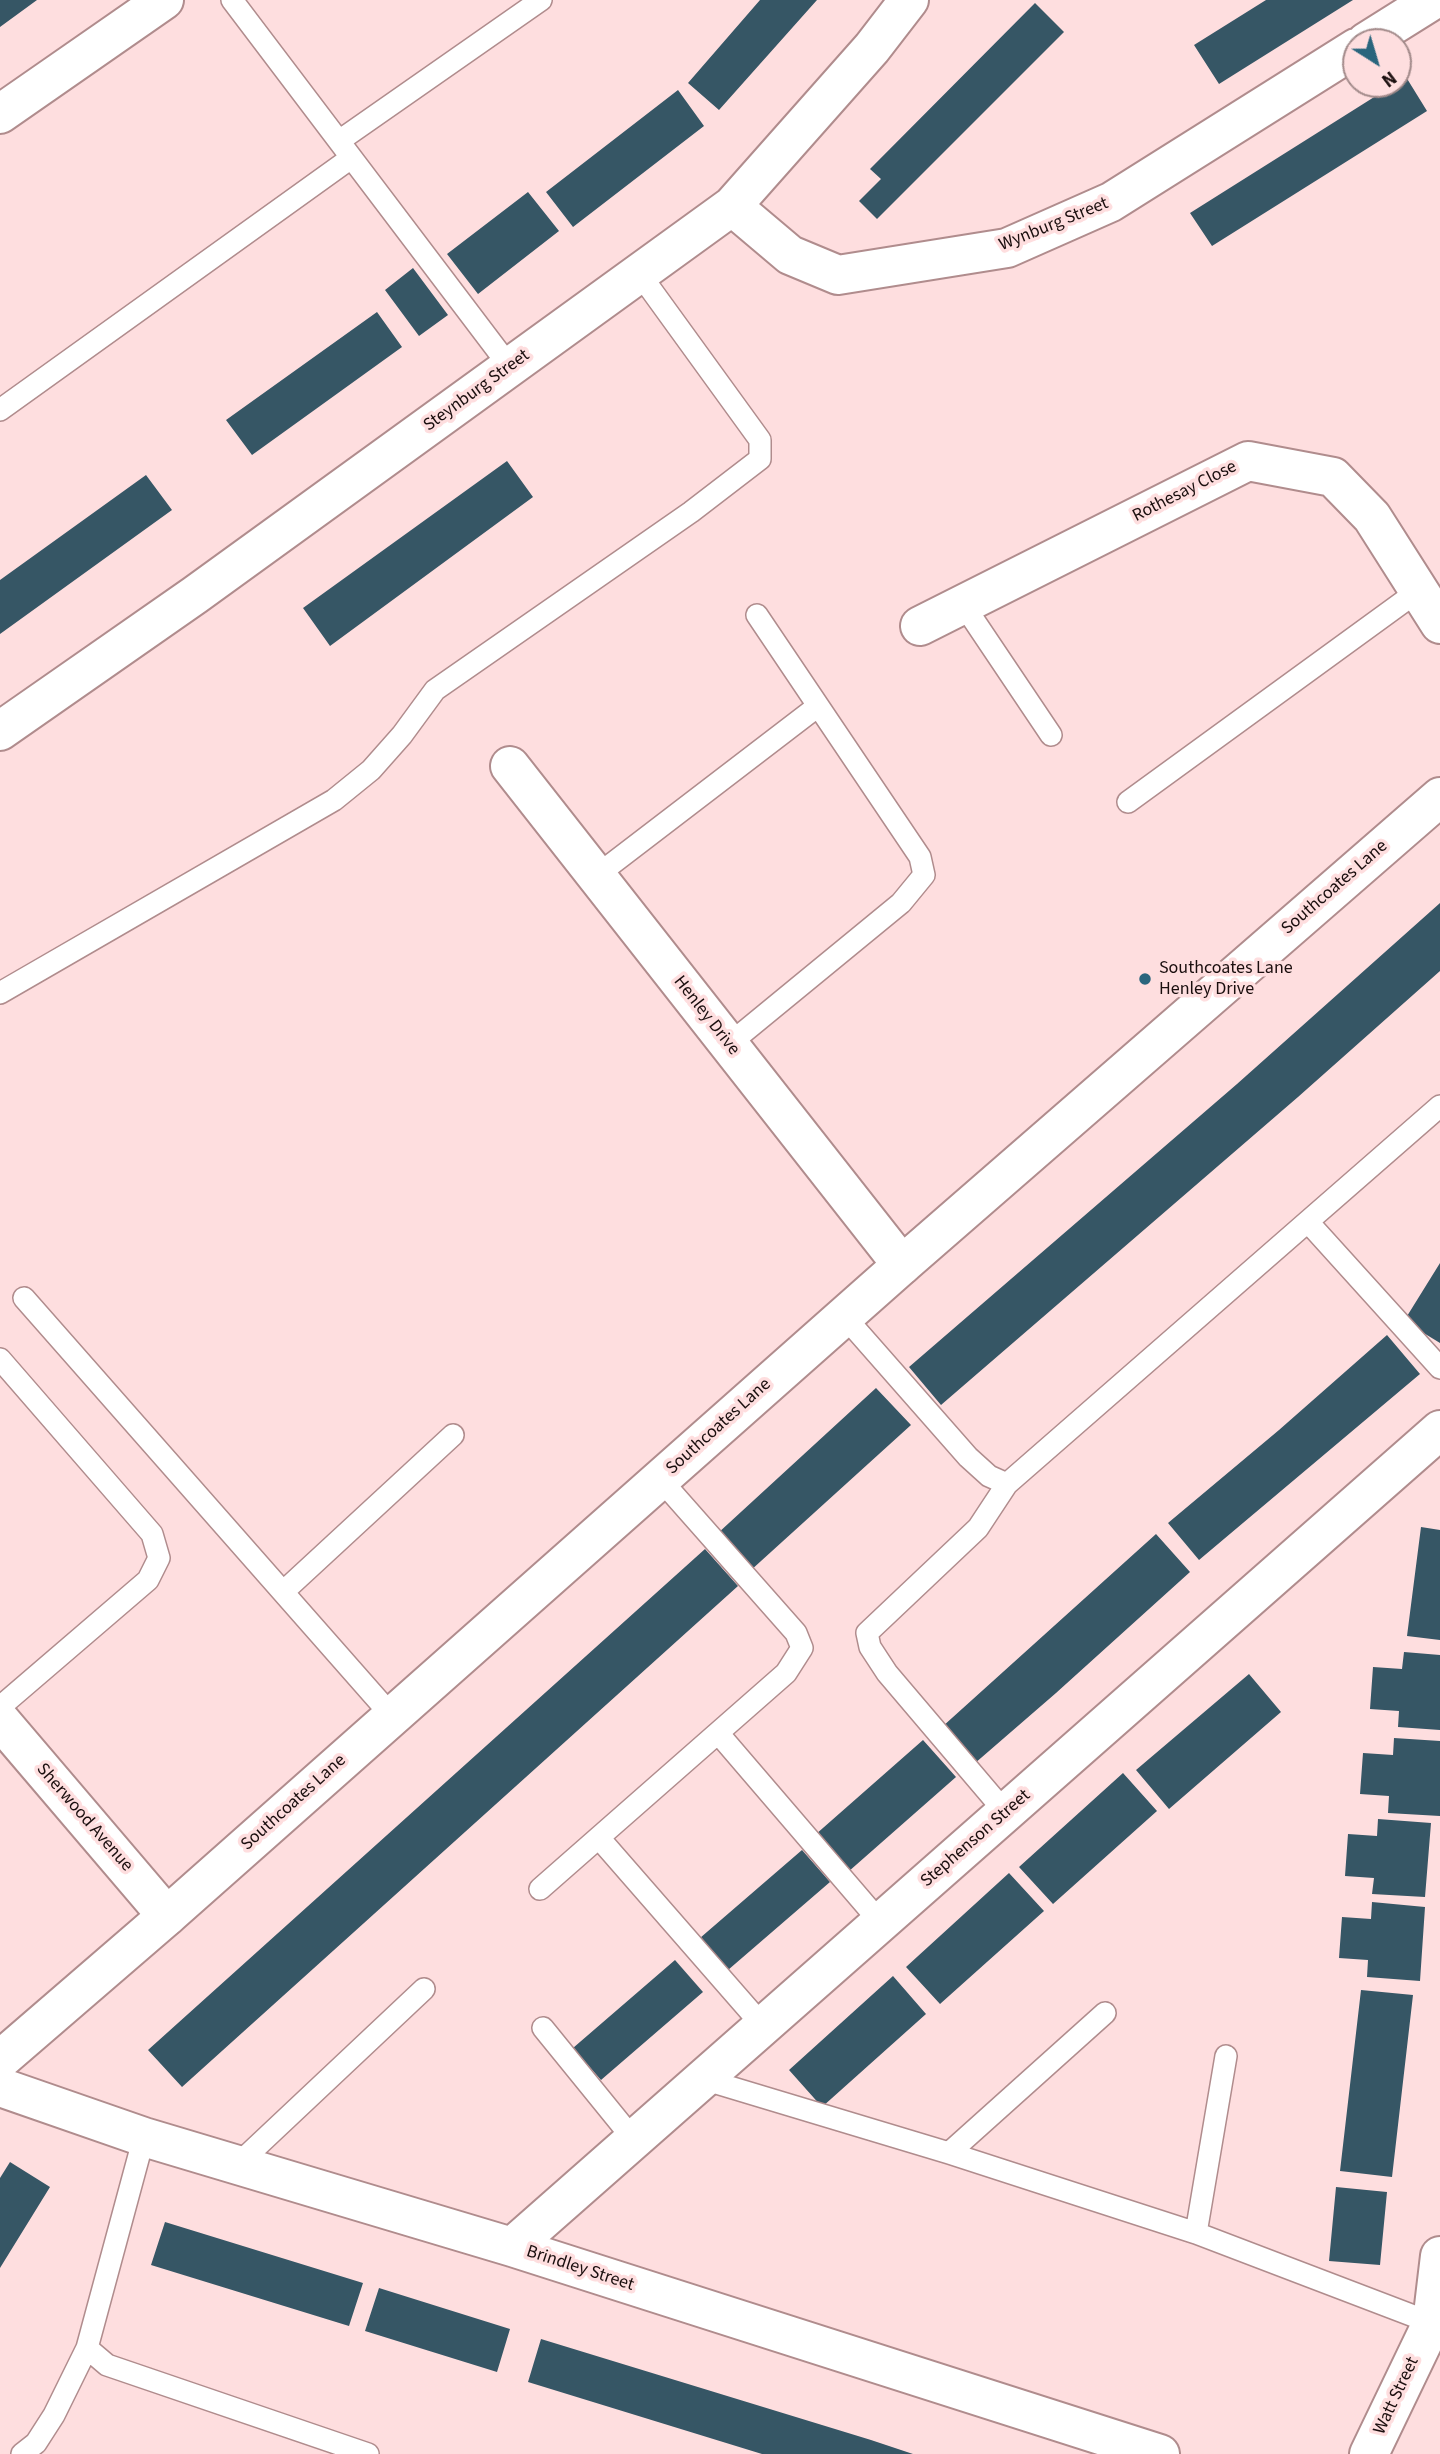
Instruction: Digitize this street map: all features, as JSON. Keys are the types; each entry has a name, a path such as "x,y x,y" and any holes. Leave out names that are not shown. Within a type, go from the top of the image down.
{"street":[{"path":"0,114 164,0"},
{"name":"Steynburg Street","path":"0,731 195,594 732,206 872,48 909,0"},
{"path":"1388,28 1433,0"},
{"name":"Wynburg Street","path":"732,206 790,255 838,275 1007,248 1111,202 1342,57"},
{"name":"Rothesay Close","path":"920,625 1248,461 1333,477 1372,517 1440,624"},
{"name":"Henley Drive","path":"510,766 902,1265"},
{"name":"Southcoates Lane","path":"0,2060 167,1916 902,1265 1440,797"},
{"name":"Stephenson Street","path":"512,2247 1440,1430"},
{"name":"Sherwood Avenue","path":"0,1720 167,1916"},
{"name":"Brindley Street","path":"0,2087 144,2137 512,2247 1160,2454"},
{"name":"Watt Street","path":"1369,2454 1432,2323 1440,2256"}],"lane":[{"path":"232,0 510,367"},
{"path":"0,410 541,0"},
{"path":"0,993 334,800 371,770 402,735 435,690 691,512 760,458 760,440 639,273"},
{"path":"1128,802 1418,591"},
{"path":"963,604 1051,735"},
{"path":"728,1045 901,903 924,875 920,857 757,615"},
{"path":"596,876 818,706"},
{"path":"1006,1813 887,1673 870,1647 867,1633 978,1528 1007,1484 1440,1106"},
{"path":"1308,1222 1440,1368"},
{"path":"24,1298 392,1716"},
{"path":"844,1316 968,1457 989,1476 1007,1484"},
{"path":"0,1359 69,1442 152,1534 159,1558 148,1580 0,1707"},
{"path":"283,1592 453,1435"},
{"path":"540,1889 786,1672 802,1648 796,1633 660,1479"},
{"path":"718,1733 881,1923"},
{"path":"599,1838 763,2026"},
{"path":"237,2165 424,1989"},
{"path":"949,2153 1105,2013"},
{"path":"543,2028 634,2140"},
{"path":"1196,2233 1226,2056"},
{"path":"703,2079 949,2153 1196,2233 1432,2323"},
{"path":"22,2454 36,2443 54,2415 87,2348 144,2137"},
{"path":"87,2348 107,2365 368,2454"}],"building":[{"path":"0,0 37,0 0,27"},
{"path":"760,0 817,0 719,110 688,83"},
{"path":"1266,0 1353,0 1219,84 1194,45"},
{"path":"1035,3 1064,32 877,219 859,201 881,179 870,169"},
{"path":"1412,87 1427,111 1212,246 1190,213 1373,98 1412,98"},
{"path":"678,90 704,126 573,227 546,192"},
{"path":"528,192 559,231 478,294 447,254"},
{"path":"413,268 448,315 419,336 385,290"},
{"path":"377,312 402,347 252,455 226,420"},
{"path":"507,461 533,497 330,646 303,608"},
{"path":"146,475 172,510 0,634 0,580"},
{"path":"1440,903 1440,971 941,1405 909,1367 1237,1084"},
{"path":"1440,1263 1440,1343 1404,1321"},
{"path":"1387,1335 1420,1374 1199,1560 1168,1523"},
{"path":"876,1388 911,1425 750,1571 717,1534"},
{"path":"1421,1527 1440,1530 1440,1640 1407,1636"},
{"path":"1156,1534 1190,1572 974,1764 942,1727"},
{"path":"705,1549 738,1586 182,2087 148,2050"},
{"path":"1404,1652 1440,1655 1440,1730 1398,1727 1399,1711 1370,1709 1373,1667 1402,1669"},
{"path":"1249,1674 1281,1712 1169,1809 1136,1770"},
{"path":"1394,1738 1440,1741 1440,1816 1388,1813 1389,1796 1360,1794 1363,1753 1393,1755"},
{"path":"923,1740 956,1777 848,1872 815,1835"},
{"path":"1123,1773 1157,1811 1053,1904 1019,1867"},
{"path":"1378,1819 1431,1823 1425,1897 1372,1894 1374,1878 1345,1876 1348,1834 1377,1836"},
{"path":"802,1850 830,1882 728,1970 700,1938"},
{"path":"1009,1873 1044,1911 940,2004 906,1967"},
{"path":"1372,1902 1425,1907 1420,1981 1367,1977 1368,1960 1339,1958 1342,1917 1371,1919"},
{"path":"675,1960 703,1992 601,2080 573,2048"},
{"path":"893,1976 926,2014 822,2107 789,2070"},
{"path":"1361,1990 1413,1995 1392,2177 1340,2171"},
{"path":"10,2162 50,2187 0,2268 0,2178"},
{"path":"1336,2187 1387,2192 1380,2265 1329,2261"},
{"path":"165,2222 363,2283 349,2326 151,2265"},
{"path":"379,2288 510,2329 497,2372 365,2331"},
{"path":"541,2339 913,2454 762,2454 528,2382"}],"place":[{"name":"Southcoates Lane Henley Drive","path":"1145,979"}]}
